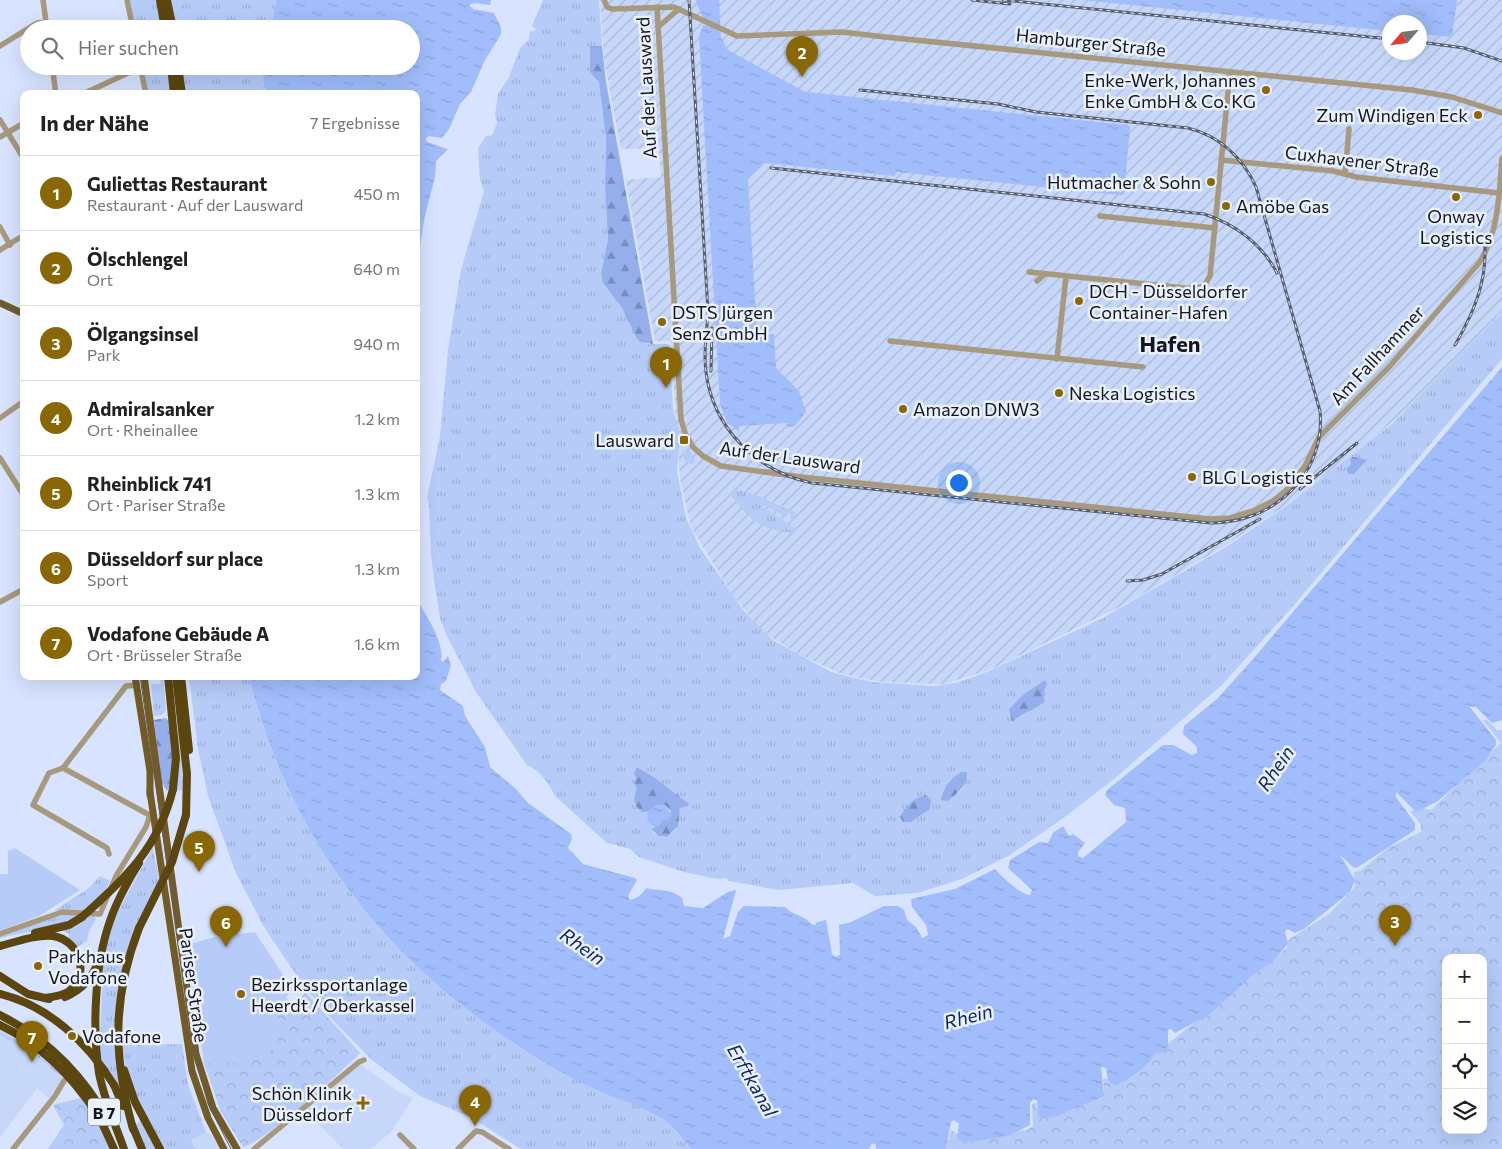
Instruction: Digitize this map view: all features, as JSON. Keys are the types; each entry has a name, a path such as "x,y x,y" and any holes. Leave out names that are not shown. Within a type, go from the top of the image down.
{"highway":[{"path":"160,0 163,20"},
{"path":"167,0 170,20"},
{"path":"172,75 174,90"},
{"path":"179,75 181,90"},
{"path":"0,976 28,994 45,998 65,997 82,987 94,972 110,919 140,861 161,826 173,790 176,758 168,680"},
{"path":"176,680 187,774 187,812"},
{"path":"134,1129 123,1089 118,1032 125,969 139,928 172,862 192,792 181,680"},
{"path":"0,941 60,927 82,916 140,861"},
{"path":"0,946 52,936 62,938 75,949 81,966 75,984 61,995 45,998"},
{"path":"104,940 98,996 97,1056 104,1093 124,1149"},
{"name":"B 7","path":"0,994 26,1004 65,1028 94,1056 114,1085 142,1149"},
{"name":"B 7","path":"0,1015 47,1044 80,1077 95,1096 124,1149"},
{"path":"0,1025 29,1041 54,1061 71,1078 97,1114"},
{"path":"118,1032 128,1086 160,1149"},
{"path":"80,1077 114,1149"}],"main road":[{"path":"0,303 20,312"},
{"name":"Pariser Straße","path":"136,680 150,771 150,815 172,875"},
{"path":"137,684 141,680"},
{"name":"Pariser Straße","path":"144,680 199,1066 213,1108 237,1149"},
{"name":"Pariser Straße","path":"150,792 150,815"},
{"name":"Pariser Straße","path":"164,853 192,1070 208,1118 224,1149"}],"street":[{"path":"43,0 46,20"},
{"path":"127,0 131,20"},
{"name":"Hamburger Straße","path":"604,0 607,7 612,9 657,7 679,9 723,32 743,36 842,32 1434,93 1502,112"},
{"name":"Auf der Lausward","path":"657,7 681,419 686,436 698,452 720,466 798,477 1210,519"},
{"path":"658,27 679,9"},
{"path":"0,46 20,34"},
{"path":"1029,272 1200,288 1207,283 1210,276 1230,72"},
{"path":"53,75 55,90"},
{"path":"92,90 124,75"},
{"path":"142,75 145,90"},
{"path":"0,120 20,153"},
{"path":"0,137 20,125"},
{"path":"1345,174 1349,129"},
{"name":"Am Fallhammer","path":"1210,519 1239,516 1253,511 1273,501 1290,487 1303,470 1320,434 1390,366 1479,263 1490,241 1499,193 1502,158"},
{"name":"Cuxhavener Straße","path":"1221,160 1499,193"},
{"path":"1100,216 1215,228"},
{"path":"0,227 10,245"},
{"path":"0,250 20,239"},
{"path":"1037,281 1045,274"},
{"path":"1057,359 1066,276"},
{"path":"890,342 1142,367"},
{"path":"0,418 20,405"},
{"path":"0,458 20,490"},
{"path":"0,602 20,591"},
{"path":"109,854 107,848 33,805 49,773 63,768 126,686 137,684"},
{"path":"0,934 62,912 100,914 116,876 150,815 63,768"},
{"path":"254,1149 358,1062 364,1060"},
{"path":"13,1149 55,1096 64,1081"},
{"path":"458,1149 474,1132 482,1132 509,1149"},
{"path":"400,1135 414,1149"}],"shaded area":[{"path":"600,0 1502,0 1502,311 1410,407 1362,447 1286,505 1225,546 1120,607 994,668 945,684 882,682 842,674 800,655 774,639 758,626 732,594 691,527 680,479 671,341 655,341 626,180 661,177 659,148 621,149 604,59"},
{"name":"Vodafone","path":"0,1029 22,1039 65,1075 49,1098 37,1088 0,1138 0,1035 34,1054 60,1077 51,1064 36,1052 0,1032"},
{"name":"Schön Klinik Düsseldorf","path":"360,1064 397,1091 413,1098 391,1132 371,1149 343,1149 306,1111"},
{"path":"206,1132 210,1134 220,1149 196,1149 191,1140"}],"green space":[{"path":"129,0 276,0 273,20 133,20"},
{"path":"543,0 599,0 602,46 590,46 594,75 599,82 606,139 605,184 608,239 601,274 603,283 622,308 636,337 647,344 669,344 673,410 680,432 677,471 686,518 700,548 743,610 774,641 831,672 872,682 934,686 956,683 987,672 1101,619 1226,547 1286,506 1393,423 1502,312 1502,359 1294,605 1222,685 1114,779 1062,819 1010,855 962,879 917,893 875,896 853,883 779,890 729,881 726,878 717,879 684,872 639,857 630,849 607,843 555,796 540,773 527,765 476,692 446,634 440,618 435,587 427,498 440,436 448,350 461,270 484,191 480,180 478,148 486,136 492,135 497,123 495,115 498,94 509,77 520,48 529,39 530,32 537,30 532,26","holes":["1045,680 1047,683 1042,694 1045,702 1035,706 1020,718 1024,694","639,768 689,804 680,808 677,828 664,838 653,833 655,827 648,822 647,811 635,794 637,788 634,784","946,788 963,788 948,800 943,791","926,795 930,809 911,822"]},
{"path":"590,46 602,46 606,82 653,344 640,342 636,337 622,308 603,283 601,274 608,239 605,184 606,139 599,82 590,72"},
{"path":"144,75 264,75 263,85 269,90 146,90"},
{"path":"690,450 695,462 691,465 684,459 683,451"},
{"path":"1353,457 1367,460 1354,474 1349,474 1346,469 1351,464 1350,459"},
{"path":"735,490 751,493 796,512 793,521 791,520 790,513 783,515 764,505 763,507 796,529 795,533 774,530 751,518 731,496"},
{"path":"160,680 163,680 166,710 162,715 154,716 151,684 161,684"},
{"path":"189,680 250,680 267,738 291,795 321,848 355,898 394,943 438,986 487,1024 549,1066 588,1086 654,1114 668,1124 691,1149 521,1149 472,1118 420,1096 371,1059 326,1013 299,979 264,927 236,873 208,796 198,749"},
{"path":"1045,680 1047,683 1043,694 1045,702 1012,721 1009,709 1024,694"},
{"path":"166,718 170,723 173,760 171,789 167,791 162,783 154,720"},
{"path":"177,720 184,791 176,790 179,765"},
{"path":"1483,720 1487,720 1497,730 1502,730 1502,744"},
{"path":"1502,742 1502,1149 946,1149 951,1130 960,1136 1027,1130 1033,1126 1032,1104 1036,1103 1037,1110 1043,1114 1104,1090 1103,1079 1106,1078 1109,1082 1138,1068 1287,948 1288,940 1329,914 1355,887 1354,872 1360,871 1388,848 1421,832 1421,825 1410,811 1423,808 1431,810"},
{"path":"637,767 689,804 680,808 678,826 667,837 658,836 652,829 659,825 663,819 670,819 671,811 665,805 657,805 649,811 642,812 635,804 634,798 637,788 634,784 636,778 634,773"},
{"path":"961,772 967,772 967,777 961,788 948,801 941,800 948,784"},
{"path":"926,795 931,800 930,809 911,822 903,822 900,817 907,806 917,798"},
{"path":"153,847 158,881 154,894 132,937 121,975 118,994 115,1033 120,1092 99,1057 103,968 108,936 116,915"},
{"path":"15,848 80,890 39,916 0,931 0,874 8,874 8,851"},
{"path":"100,876 110,881 105,892 84,910 55,910 89,888"},
{"path":"60,913 78,914 52,927 0,938 0,936"},
{"path":"92,914 96,919 89,931 87,941 77,947 69,939 69,934 62,930 73,928"},
{"name":"Bezirkssportanlage Heerdt / Oberkassel","path":"255,932 293,990 280,1003 276,1019 285,1020 280,1037 275,1046 261,1057 243,1062 204,1063 187,945 215,937"},
{"path":"305,992 360,1053 284,1121 253,1143 243,1147 221,1112 204,1063 243,1061 261,1057 269,1052 285,1020 276,1019 280,1003 285,998 298,1005"},
{"path":"0,1032 29,1047 62,1075 61,1077 34,1054 0,1035"},
{"path":"182,1044 188,1085 206,1132 191,1140 196,1149 146,1149 136,1124 145,1117 127,1075 122,1045"},
{"path":"80,1098 88,1103 110,1149 48,1149 64,1125 53,1105"}],"water":[{"path":"276,0 491,0 490,5 474,3 469,5 473,9 494,13 501,27 501,34 484,62 471,92 460,104 449,129 442,138 429,136 426,138 427,142 448,149 436,161 435,177 424,220 420,248 420,90 267,90 263,79 264,75 420,75 420,20 273,20"},
{"path":"696,0 719,0 721,38 728,50 805,92 1128,125 1130,127 1124,194 896,172 895,176 765,163 748,179 757,334 774,334 776,368 799,391 806,412 795,426 788,427 787,423 739,426 739,431 727,423 720,404 699,37 703,25 705,26"},
{"path":"1082,0 1457,0 1452,37 1427,35 1427,15 1382,15 1382,30"},
{"path":"1502,367 1502,720 1492,723 1476,707 1469,706 1496,740 1496,745 1485,761 1438,801 1418,811 1415,811 1396,792 1396,797 1415,823 1415,830 1358,867 1354,868 1340,855 1355,880 1350,892 1304,929 1295,933 1287,929 1285,932 1288,944 1273,961 1252,976 1210,1014 1175,1033 1171,1029 1168,1030 1168,1048 1165,1052 1155,1054 1147,1064 1126,1080 1115,1086 1108,1081 1106,1068 1101,1067 1104,1096 1054,1117 1046,1118 1038,1116 1037,1100 1033,1099 1030,1103 1030,1125 1008,1136 964,1143 957,1138 959,1124 954,1120 951,1122 946,1149 876,1149 876,1145 872,1143 869,1149 691,1149 672,1127 654,1114 588,1086 540,1060 487,1024 438,986 394,943 355,898 321,848 291,795 267,738 250,680 420,680 420,604 437,636 440,645 441,661 443,662 448,656 451,665 446,681 441,684 440,690 463,706 465,716 485,747 490,767 516,789 528,803 571,834 572,839 568,848 583,864 635,878 637,880 628,896 630,900 638,897 647,888 678,895 682,898 684,906 703,908 728,892 736,890 723,939 730,936 738,912 744,906 785,907 815,925 817,922 826,920 832,954 836,957 840,955 839,925 851,922 884,906 898,906 904,910 907,920 916,927 922,938 928,935 926,925 912,907 911,899 955,889 995,869 1017,889 1030,895 1032,890 1008,868 1010,860 1039,842 1048,843 1053,833 1063,826 1069,836 1073,834 1085,843 1078,852 1078,856 1083,858 1126,822 1125,808 1114,805 1105,795 1107,790 1163,745 1173,745 1192,755 1197,753 1197,747 1183,734 1184,726 1217,699"},
{"path":"659,804 665,805 672,815 669,821 663,819 655,827 648,822 647,811"}],"tram line":[{"path":"0,304 20,313"},
{"path":"141,680 194,1051 208,1104 231,1149"}],"railway":[{"path":"689,0 708,311 705,364 710,393 718,412 728,429 741,445 774,469 812,483 1211,523 1234,521 1255,514 1274,504 1291,491 1304,475 1314,456 1320,434 1320,411 1256,187 1251,176 1229,150 1210,137 1188,128 1036,112 998,104 860,90"},
{"path":"972,0 1010,4"},
{"path":"1003,0 1382,38"},
{"path":"1427,43 1464,48 1502,61"},
{"path":"771,168 1204,214 1226,223 1246,236 1264,253 1277,273"},
{"path":"1455,345 1475,305 1483,278 1485,264 1484,235"},
{"path":"711,371 712,328"},
{"path":"1300,489 1357,443"},
{"path":"1127,581 1143,580 1162,574 1260,519"}],"place":[{"name":"Ölschlengel","path":"802,77"},
{"name":"Enke-Werk, Johannes Enke GmbH & Co. KG","path":"1266,90"},
{"name":"Zum Windigen Eck","path":"1478,115"},
{"name":"Hutmacher & Sohn","path":"1211,182"},
{"name":"Onway Logistics","path":"1456,197"},
{"name":"Amöbe Gas","path":"1226,206"},
{"name":"DCH - Düsseldorfer Container-Hafen","path":"1079,301"},
{"name":"DSTS Jürgen Senz GmbH","path":"662,322"},
{"name":"Guliettas Restaurant","path":"666,388"},
{"name":"Neska Logistics","path":"1059,393"},
{"name":"Amazon DNW3","path":"903,409"},
{"name":"Lausward","path":"684,440"},
{"name":"BLG Logistics","path":"1192,477"},
{"name":"Rheinblick 741","path":"199,872"},
{"name":"Ölgangsinsel","path":"1395,946"},
{"name":"Düsseldorf sur place","path":"226,947"},
{"name":"Parkhaus Vodafone","path":"38,966"},
{"name":"Bezirkssportanlage Heerdt / Oberkassel","path":"241,994"},
{"name":"Vodafone","path":"72,1036"},
{"name":"Vodafone Gebäude A","path":"32,1062"},
{"name":"Schön Klinik Düsseldorf","path":"363,1103"},
{"name":"Admiralsanker","path":"475,1126"}],"district":[{"name":"Hafen","path":"1170,343"}],"water label":[{"name":"Rhein","path":"1275,768"},
{"name":"Rhein","path":"583,946"},
{"name":"Rhein","path":"968,1016"},
{"name":"Erftkanal","path":"753,1080"}]}
